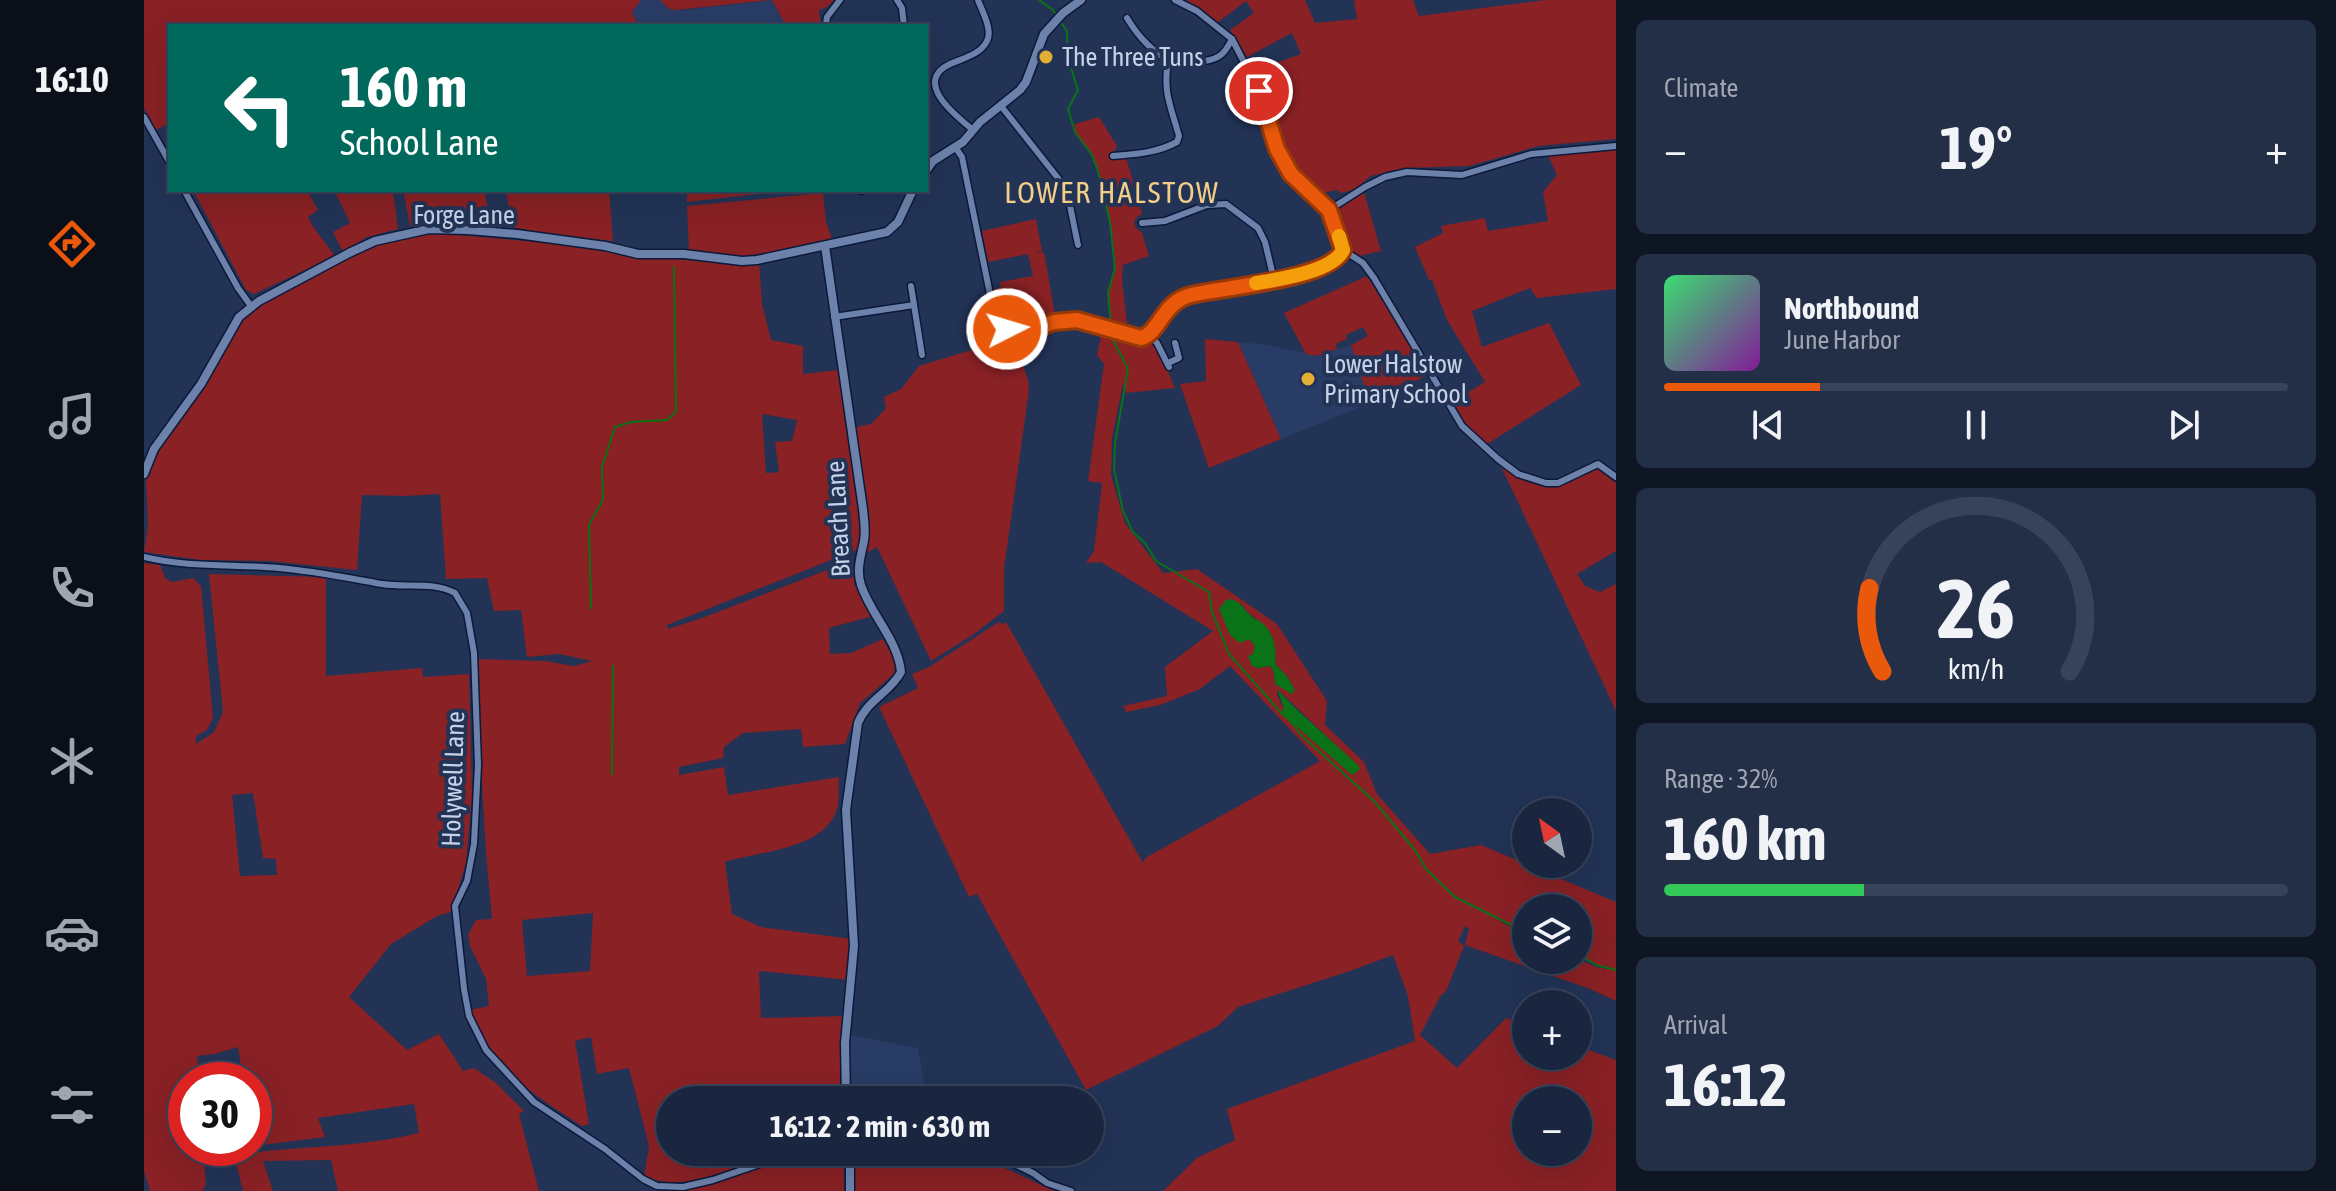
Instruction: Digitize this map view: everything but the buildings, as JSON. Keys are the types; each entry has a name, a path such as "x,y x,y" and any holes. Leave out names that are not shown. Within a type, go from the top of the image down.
{"street":[{"path":"826,24 827,17 840,0"},
{"path":"897,0 902,8 904,24"},
{"path":"973,130 942,102 936,88 937,77 945,66 976,53 987,41 989,30 978,0"},
{"path":"928,169 939,157 963,142 989,113 1026,82 1040,42 1053,22 1081,0"},
{"path":"1175,0 1197,11 1232,39 1259,91 1277,149 1291,174 1329,210 1343,250 1363,263 1374,278 1462,426 1518,474 1546,483 1558,483 1598,464 1616,477"},
{"path":"1127,18 1147,43 1177,63 1213,60 1224,54 1232,39"},
{"path":"1113,156 1146,153 1177,142 1179,136 1166,91 1168,59"},
{"path":"928,90 936,88"},
{"path":"1001,106 1061,182 1069,201 1078,245"},
{"path":"144,117 168,159"},
{"path":"1329,210 1385,177 1407,172 1462,175 1531,154 1616,146"},
{"path":"955,147 962,157 990,294 1001,323 1009,331 1019,334 1054,322 1077,320 1141,338 1149,334 1175,301 1190,295 1274,280 1325,265 1339,258 1343,250"},
{"path":"928,159 939,157"},
{"path":"185,192 251,306"},
{"name":"Forge Lane","path":"144,474 154,449 201,384 239,317 251,306 361,247 385,238 429,229 517,234 605,246 638,254 757,260 888,231 896,224 912,192"},
{"path":"1321,202 1335,205"},
{"path":"1142,223 1165,221 1207,205 1226,204 1258,228 1265,242 1274,280"},
{"name":"Breach Lane","path":"825,246 863,509 865,538 859,577 890,639 901,672 866,707 858,723 846,810 854,946 845,1043 846,1086"},
{"path":"911,286 922,355"},
{"path":"834,317 914,305"},
{"path":"1149,334 1168,365 1179,358 1175,343"},
{"name":"Holywell Lane","path":"144,557 212,567 290,569 334,574 385,585 435,586 455,593 467,613 474,653 478,765 474,844 467,881 455,906 469,1016 486,1050 534,1102 657,1186 683,1187 754,1166"},
{"path":"850,1166 850,1191"},
{"path":"1016,1166 1047,1183 1071,1191"}],"shaded area":[{"path":"144,0 641,0 632,12 637,24 168,24 168,124 155,130 144,108"},
{"path":"641,0 660,0 669,9 686,10 772,0 785,24 637,24 632,12"},
{"path":"660,0 772,0 677,10 669,9"},
{"path":"772,0 834,0 819,10 821,24 785,24"},
{"path":"1186,0 1305,0 1315,23 1357,19 1354,0 1413,0 1419,16 1545,0 1616,0 1616,139 1538,146 1470,166 1405,168 1371,176 1354,190 1316,194 1292,170 1257,79 1273,72 1270,65 1301,54 1292,33 1247,57 1230,30 1254,13 1246,1 1217,23"},
{"path":"1099,117 1117,146 1113,154 1126,157 1142,214 1134,222 1142,233 1149,256 1123,265 1128,332 1111,327 1108,293 1115,268 1110,222 1092,155 1075,132 1075,124"},
{"path":"1616,150 1616,289 1537,298 1530,288 1472,311 1482,347 1549,323 1581,385 1484,446 1452,402 1485,382 1447,320 1415,247 1443,233 1441,226 1485,218 1488,231 1548,221 1543,192 1557,175 1548,155"},
{"path":"194,192 312,192 309,194 318,210 308,217 335,256 254,294 246,290"},
{"path":"335,192 393,192 398,229 367,237 343,252 333,232 350,223"},
{"path":"403,192 484,192 491,222 410,226"},
{"path":"506,192 609,192 613,241 552,235 512,227"},
{"path":"687,192 776,192 687,202"},
{"path":"1364,192 1381,251 1359,256 1346,246 1331,212"},
{"path":"823,193 826,221 833,242 746,258 689,251 687,206"},
{"path":"1036,219 1042,251 1034,253 1044,252 1056,320 1020,333 1000,315 993,290 1001,287 1000,282 1033,276 1028,254 988,262 982,231"},
{"path":"433,233 561,244 637,256 738,264 759,261 762,304 771,340 803,346 803,374 839,370 855,478 861,535 859,549 667,625 668,629 702,618 853,560 854,584 873,616 829,628 830,654 851,653 883,639 896,662 894,674 860,703 845,744 803,747 801,729 743,733 724,747 723,758 679,767 679,775 724,767 728,795 839,777 837,809 830,823 819,833 789,847 725,862 732,914 761,927 852,939 849,980 759,971 761,1018 846,1016 840,1060 842,1086 656,1086 656,1166 740,1166 688,1181 659,1181 644,1177 649,1146 629,1068 597,1074 591,1037 575,1041 589,1124 582,1126 512,1076 482,1039 470,1010 489,1006 486,979 468,935 476,920 492,919 475,659 545,661 574,666 592,661 559,654 527,657 521,610 494,611 487,578 446,579 440,494 362,495 357,570 269,561 200,560 144,552 148,525 146,481 158,450 176,428 250,310 373,245","holes":["762,414 797,420 792,441 775,442 779,472 766,473","593,913 590,971 527,976 522,920"]},
{"path":"1367,276 1428,375 1370,403 1351,345 1368,336 1363,327 1346,335 1347,339 1336,344 1337,349 1317,356 1306,354 1284,313"},
{"path":"1102,331 1146,340 1160,354 1175,388 1126,393 1123,384 1112,438 1111,475 1125,523 1163,573 1197,569 1277,624 1327,701 1325,725 1364,762 1377,794 1430,854 1481,845 1512,858 1512,878 1559,878 1616,902 1616,1001 1547,974 1592,974 1592,965 1607,969 1592,963 1592,894 1512,894 1512,926 1497,920 1512,928 1512,962 1465,945 1469,929 1465,926 1458,941 1464,946 1447,989 1420,1035 1457,1068 1506,1018 1512,1020 1512,1070 1592,1070 1592,1051 1616,1060 1616,1191 1163,1191 1197,1158 1235,1140 1227,1109 1415,1041 1408,996 1393,955 1238,1007 1218,1026 1094,1086 1084,1086 977,894 969,897 879,707 918,688 912,674 929,667 999,622 1006,622 1143,863 1145,858 1320,761 1230,666 1200,689 1160,705 1126,712 1123,706 1167,696 1165,667 1213,631 1101,562 1086,563 1094,551 1102,483 1088,481 1104,364 1097,355","holes":["1241,603 1261,623 1276,659 1275,664 1295,690 1275,684 1271,666 1257,668 1253,654 1255,645 1227,629 1226,624","1278,690 1339,748 1353,774 1281,713 1284,709"]},
{"path":"1014,337 1029,390 1004,569 1004,611 931,661 877,547 863,555 868,536 856,427 871,424 886,408 884,397 901,389 919,366"},
{"path":"1205,339 1238,342 1281,439 1209,468 1180,384 1206,381"},
{"name":"Lower Halstow Primary School","path":"1238,342 1317,356 1351,345 1370,403 1281,439"},
{"path":"1501,466 1542,485 1558,487 1597,467 1616,483 1616,551 1577,574 1585,586 1600,592 1616,584 1616,711"},
{"path":"144,563 160,565 165,578 172,582 193,578 201,586 213,718 207,730 196,736 196,744 214,732 223,712 209,574 326,577 326,676 422,668 423,677 469,674 472,796 466,863 451,912 437,916 391,944 349,997 407,1050 439,1034 463,1071 474,1068 496,1083 524,1111 519,1114 539,1191 338,1191 331,1160 272,1161 272,1151 373,1142 419,1133 414,1104 318,1118 325,1137 272,1144 272,1062 240,1062 238,1047 197,1056 198,1062 168,1062 168,1166 204,1166 206,1185 202,1191 150,1191 144,1171","holes":["253,793 263,858 276,859 277,875 240,876 232,795"]},
{"path":"1231,599 1269,631 1275,647 1275,664 1295,690 1292,694 1275,684 1271,666 1252,666 1248,656 1253,654 1255,646 1249,639 1240,643 1230,635 1219,609 1226,600"},
{"path":"1277,689 1360,769 1352,775 1281,713 1284,708"},
{"path":"850,1035 918,1048 925,1086 849,1086"},
{"path":"237,1166 265,1166 273,1191 243,1191"},
{"path":"766,1166 843,1166 844,1191 683,1191"},
{"path":"855,1166 1000,1166 1054,1191 855,1191"}],"waterway":[{"path":"1039,0 1057,16"},
{"path":"1060,21 1067,31 1068,59 1078,90 1068,109 1075,132 1092,155 1098,171 1110,222 1115,268 1108,293 1111,326"},
{"path":"591,608 589,525 603,500 602,467 615,427 631,422 667,420 676,412 674,267"},
{"path":"1112,332 1128,369 1115,443 1114,469 1123,511 1133,532 1145,543 1156,561 1209,592 1212,612 1229,654 1302,736 1374,801 1415,850 1426,869 1455,897 1512,925"},
{"path":"612,774 613,666"},
{"path":"1592,963 1616,970"}],"slow traffic":[{"path":"1256,283 1291,277 1339,258 1343,250 1339,236"}],"place":[{"name":"The Three Tuns","path":"1046,57"},
{"name":"Lower Halstow Primary School","path":"1308,379"}],"district":[{"name":"LOWER HALSTOW","path":"1112,193"}],"route":[{"path":"1007,329 1021,334 1054,322 1077,320 1130,337 1147,337 1175,301 1190,295 1291,277 1339,258 1343,250 1329,210 1291,174 1277,149 1259,91"}]}
